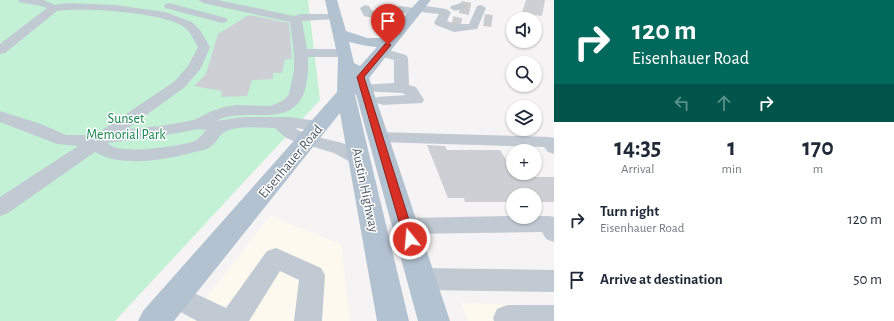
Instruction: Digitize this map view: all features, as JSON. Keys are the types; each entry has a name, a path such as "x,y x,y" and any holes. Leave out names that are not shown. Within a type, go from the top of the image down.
{"main road":[{"name":"Eisenhauer Road","path":"154,321 313,133 357,92 381,52 420,6"},
{"name":"Austin Highway","path":"340,8 340,34 345,56 357,92 378,137 434,321"},
{"path":"340,34 363,42 373,43 388,41 394,38"},
{"name":"Austin Highway","path":"357,92 360,158 393,321"}],"street":[{"path":"0,208 180,84 194,68 204,47 196,33 188,24 165,15 142,11 94,6 67,6 23,0"},
{"path":"203,0 296,20 301,17 363,4 368,14 393,14 398,4 420,6 465,14"},
{"path":"142,11 160,1 222,20"},
{"path":"0,50 47,3"},
{"path":"0,116 35,128 63,140 99,140 113,136 161,131 199,124 224,112 243,110 267,111 282,109 290,103 296,95 300,79 301,53 296,20"},
{"path":"357,92 416,100 411,90 402,88 401,58 381,52"},
{"path":"301,53 345,56"},
{"path":"199,124 218,128 242,122 280,123 288,132 313,133 334,147 360,158"},
{"path":"99,140 100,147 110,153 134,155 173,152 203,144 218,128"},
{"path":"378,137 549,142 554,148"},
{"path":"406,226 549,224 554,234"},
{"path":"175,296 222,320 276,258 312,275 308,321"},
{"path":"421,279 554,281"},
{"path":"508,321 507,318 554,318"}],"shaded area":[{"path":"270,216 341,244 350,321 188,321"},
{"path":"461,303 554,306 554,321 468,321"}],"green space":[{"name":"Sunset Memorial Park","path":"0,0 308,0 320,100 115,321 0,321"}],"building":[{"path":"526,0 545,0 542,16 542,12 522,12"},
{"path":"249,15 289,23 292,59 285,59 282,73 273,73 273,79 252,80 247,96 221,97 222,91 194,86 206,74 218,34"},
{"path":"427,145 445,146 447,150 500,150 506,160 506,180 542,180 542,177 554,177 554,202 542,202 542,188 506,188 506,202 465,202 464,198 448,198"}],"tunnel":[{"path":"460,7 470,9"},
{"path":"484,20 492,21"},
{"path":"452,22 461,24"}],"route":[{"path":"388,45 360,77 410,239"}]}
